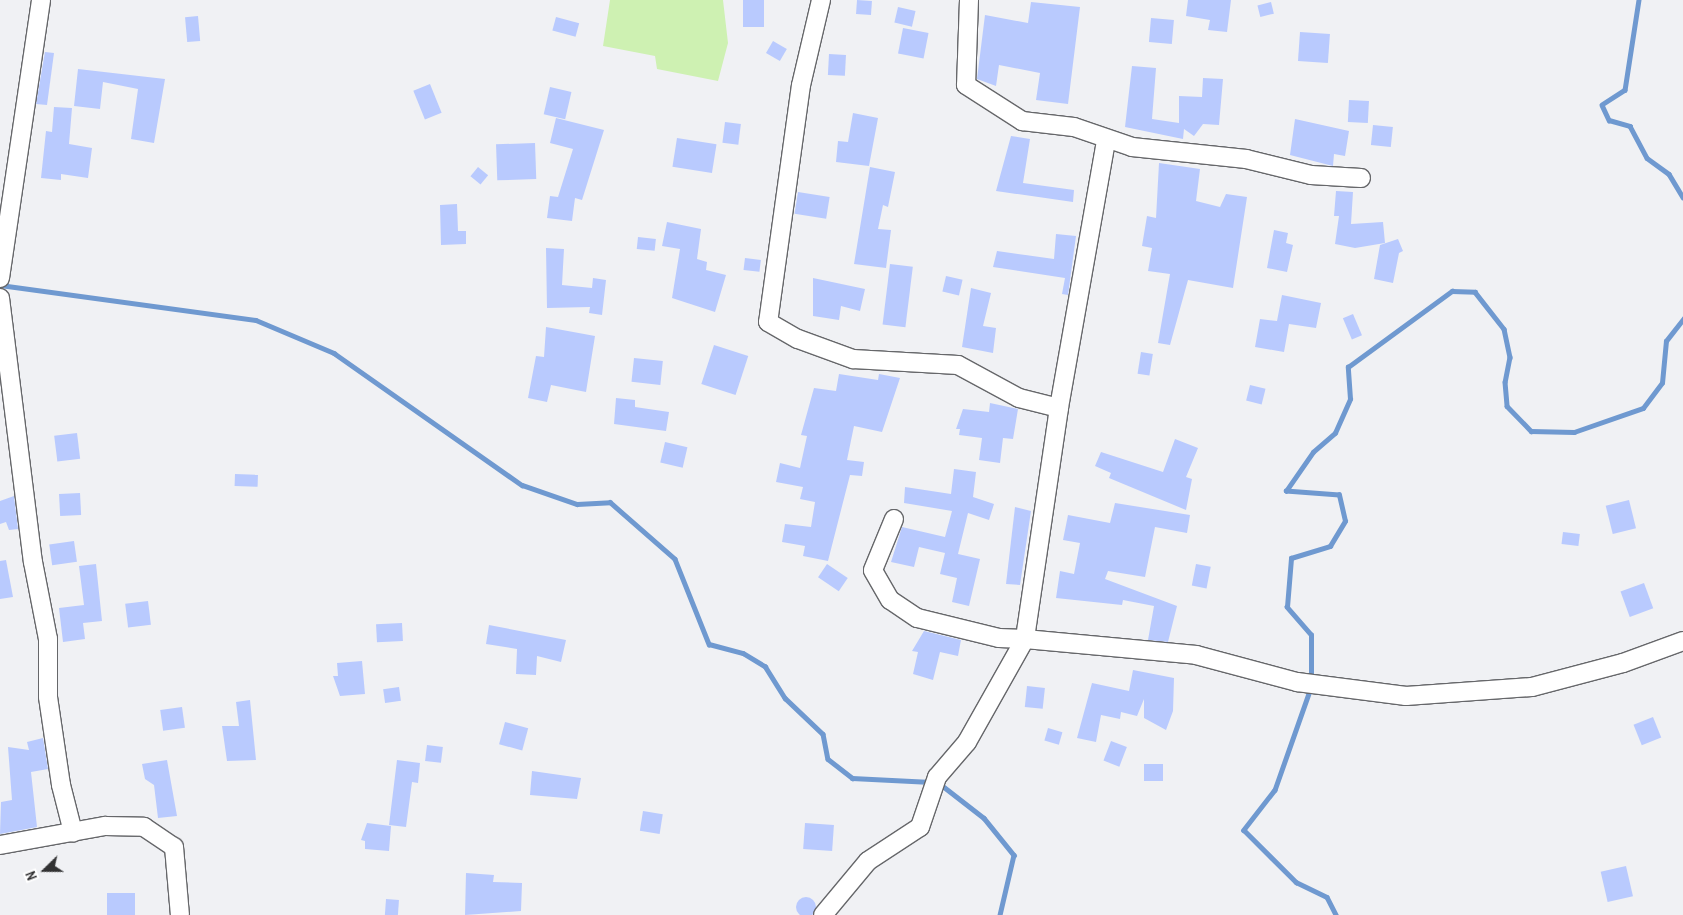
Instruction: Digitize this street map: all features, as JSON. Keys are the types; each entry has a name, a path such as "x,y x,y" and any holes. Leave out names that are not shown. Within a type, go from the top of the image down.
{"street":[{"path":"0,278 41,0"},
{"path":"821,0 801,86 768,322 798,339 853,359 958,365 1019,398 1059,408"},
{"path":"969,0 966,85 1022,120 1074,127 1106,141 1246,159 1311,175 1361,178"},
{"path":"823,915 868,861 920,827 933,785 967,742 1025,639 1059,408 1106,141"},
{"path":"0,298 33,562 48,639 48,697 61,784 73,832"},
{"path":"894,519 873,570 890,600 917,618 999,638 1196,656 1297,682 1406,696 1532,687 1623,663 1683,640"},
{"path":"0,846 73,832 144,827 174,847 180,915"}],"green space":[{"path":"610,0 723,0 728,43 718,81 657,69 655,56 603,46"}],"building":[{"path":"743,0 764,0 764,27 743,27"},
{"path":"857,0 872,1 871,15 856,14"},
{"path":"1188,0 1231,0 1227,32 1208,30 1210,20 1186,16"},
{"path":"1031,2 1080,7 1068,104 1036,100 1040,73 999,65 996,86 977,79 985,15 1028,23"},
{"path":"1271,2 1274,14 1260,17 1257,5"},
{"path":"898,7 916,11 912,27 894,23"},
{"path":"198,16 200,41 187,42 185,17"},
{"path":"556,17 579,23 576,37 552,31"},
{"path":"1151,18 1174,20 1172,44 1149,42"},
{"path":"903,28 929,33 924,58 898,54"},
{"path":"1300,32 1330,34 1328,63 1298,61"},
{"path":"773,41 787,49 780,61 766,53"},
{"path":"45,52 54,53 47,105 36,104"},
{"path":"829,54 846,55 845,76 828,75"},
{"path":"1132,66 1156,68 1152,119 1179,123 1179,96 1202,97 1203,78 1223,79 1219,125 1203,124 1194,136 1184,129 1183,139 1125,127"},
{"path":"78,69 165,79 154,143 131,139 138,89 103,82 100,109 74,106"},
{"path":"430,84 442,113 425,119 413,91"},
{"path":"550,87 571,92 565,119 544,114"},
{"path":"1349,100 1369,101 1368,123 1348,122"},
{"path":"54,107 72,108 69,144 92,148 88,178 61,174 61,180 41,178 46,131 52,132"},
{"path":"853,113 878,118 869,166 836,162 838,141 848,142"},
{"path":"556,118 604,130 582,200 575,198 572,221 547,218 550,196 558,197 573,149 550,143"},
{"path":"1295,119 1349,131 1345,156 1334,154 1333,166 1290,155"},
{"path":"725,122 741,124 738,145 722,143"},
{"path":"1373,125 1393,127 1391,147 1371,145"},
{"path":"1011,136 1030,139 1023,183 1074,190 1073,202 996,191"},
{"path":"677,138 717,144 712,173 672,167"},
{"path":"535,143 536,179 497,180 496,144"},
{"path":"1159,163 1200,169 1196,201 1220,207 1226,194 1247,197 1233,288 1188,280 1170,345 1158,343 1170,274 1148,271 1152,248 1142,246 1147,216 1156,218"},
{"path":"478,167 488,175 481,185 470,176"},
{"path":"870,167 895,172 888,207 883,205 878,229 891,230 886,268 854,264"},
{"path":"1336,191 1353,192 1351,224 1383,222 1385,243 1355,248 1335,244 1339,216 1334,216"},
{"path":"798,192 830,197 826,219 795,214"},
{"path":"457,204 458,231 466,231 466,244 441,245 440,205"},
{"path":"667,222 701,229 697,259 707,262 706,270 726,275 715,312 672,298 680,249 662,246"},
{"path":"1274,230 1288,233 1286,243 1293,245 1287,272 1267,268"},
{"path":"1056,234 1076,236 1068,295 1062,294 1065,278 993,267 997,251 1054,259"},
{"path":"638,237 656,239 655,251 637,249"},
{"path":"1398,239 1403,251 1399,253 1393,283 1374,279 1380,245"},
{"path":"546,248 564,249 562,285 592,288 593,278 606,280 602,315 589,313 590,307 547,308"},
{"path":"745,258 761,260 759,272 744,270"},
{"path":"890,264 913,267 905,327 883,325"},
{"path":"946,276 963,280 959,295 942,292"},
{"path":"813,278 865,289 860,311 841,306 839,320 813,316"},
{"path":"971,288 991,293 983,326 996,328 993,353 962,347"},
{"path":"1282,295 1321,303 1316,328 1289,324 1284,352 1255,347 1260,319 1277,321"},
{"path":"1353,314 1362,335 1352,339 1343,318"},
{"path":"546,327 595,336 586,392 551,385 547,402 528,398 536,356 544,357"},
{"path":"714,345 748,356 736,395 701,384"},
{"path":"1141,352 1153,354 1149,376 1138,374"},
{"path":"634,358 663,361 660,385 631,382"},
{"path":"839,374 878,380 879,374 900,378 882,432 854,426 847,460 864,462 862,476 850,475 828,561 803,556 805,546 782,542 785,524 811,527 815,502 800,499 803,487 776,482 780,463 800,468 807,436 801,435 814,388 836,391"},
{"path":"1250,385 1266,389 1262,404 1246,401"},
{"path":"616,398 635,400 635,407 669,412 666,431 614,424"},
{"path":"990,403 1018,409 1013,439 1003,438 1000,463 979,460 982,438 959,435 960,429 956,429 963,409 989,412"},
{"path":"77,433 80,459 57,462 54,436"},
{"path":"1175,439 1198,448 1186,477 1192,479 1186,510 1109,478 1111,473 1095,466 1101,452 1163,472"},
{"path":"665,442 687,447 683,468 660,462"},
{"path":"954,469 976,472 973,497 994,504 989,520 968,513 958,554 980,559 969,606 952,602 957,578 940,574 945,553 919,547 914,567 891,562 902,527 945,537 952,511 904,503 905,487 951,494"},
{"path":"235,474 258,475 258,487 235,486"},
{"path":"80,493 81,515 60,516 59,494"},
{"path":"14,496 18,529 9,530 6,522 0,524 0,501"},
{"path":"1629,500 1636,528 1613,534 1606,506"},
{"path":"1115,503 1190,515 1187,533 1155,527 1145,577 1108,571 1105,579 1177,606 1168,642 1148,640 1154,606 1123,600 1122,605 1056,598 1060,571 1074,574 1080,543 1063,540 1068,515 1110,523"},
{"path":"1015,507 1031,511 1020,585 1006,584"},
{"path":"1563,532 1580,534 1578,546 1562,544"},
{"path":"74,541 77,562 52,565 49,544"},
{"path":"6,560 13,597 0,599 0,561"},
{"path":"96,564 102,621 83,623 85,639 63,642 59,608 84,605 79,566"},
{"path":"827,564 848,578 839,591 818,577"},
{"path":"1196,564 1211,567 1207,588 1192,586"},
{"path":"1644,583 1653,608 1630,617 1621,592"},
{"path":"148,601 151,625 128,628 125,604"},
{"path":"402,623 403,641 377,642 376,624"},
{"path":"489,625 566,640 561,662 537,656 536,675 516,674 517,649 486,644"},
{"path":"924,631 961,640 958,656 940,652 933,680 913,674 918,652 912,651"},
{"path":"362,661 365,694 340,696 333,676 338,676 337,663"},
{"path":"1133,670 1174,678 1173,711 1166,730 1144,718 1144,699 1137,716 1121,712 1120,719 1101,715 1096,742 1077,738 1092,683 1129,691"},
{"path":"1027,686 1045,688 1043,709 1025,707"},
{"path":"399,687 401,701 385,703 383,689"},
{"path":"250,700 256,760 227,761 222,726 239,726 236,702"},
{"path":"182,707 185,728 163,731 160,710"},
{"path":"1653,717 1661,737 1642,745 1634,725"},
{"path":"505,722 528,728 522,750 499,744"},
{"path":"1048,728 1062,732 1059,745 1044,740"},
{"path":"43,738 48,769 31,772 37,827 0,834 1,802 12,800 8,747 29,750 27,742"},
{"path":"1111,741 1127,747 1119,767 1103,761"},
{"path":"427,745 443,747 441,763 425,761"},
{"path":"167,760 177,816 158,818 154,785 145,779 142,764"},
{"path":"397,760 420,763 418,783 412,782 406,827 389,825"},
{"path":"1144,764 1163,764 1163,781 1144,781"},
{"path":"532,771 581,778 577,799 530,795"},
{"path":"643,811 663,814 660,834 640,831"},
{"path":"367,823 391,826 389,851 365,849 365,841 361,840"},
{"path":"805,823 834,825 832,851 803,849"},
{"path":"1626,866 1633,896 1608,902 1601,872"},
{"path":"466,873 494,875 493,882 522,883 521,911 465,915"},
{"path":"107,893 135,893 135,915 107,915"},
{"path":"806,897 813,900 816,907 813,914 806,917 799,914 796,907 799,900"},
{"path":"386,899 399,900 398,915 385,915"}],"waterway":[{"path":"1639,0 1625,90 1602,105 1609,120 1630,126 1647,158 1669,174 1683,197"},
{"path":"0,285 256,320 334,353 522,485 577,504 610,502 675,559 709,644 743,653 765,666 785,698 823,734 828,759 852,778 931,782"},
{"path":"1311,680 1311,635 1287,607 1291,558 1330,546 1345,521 1339,495 1286,491 1313,452 1335,433 1350,399 1348,367 1452,291 1475,292 1504,329 1510,357 1505,382 1507,406 1531,431 1574,432 1643,408 1662,383 1666,341 1683,319"},
{"path":"1311,688 1275,790 1244,830 1296,882 1327,897 1336,915"},
{"path":"939,783 984,818 1014,855 1000,915"}]}
